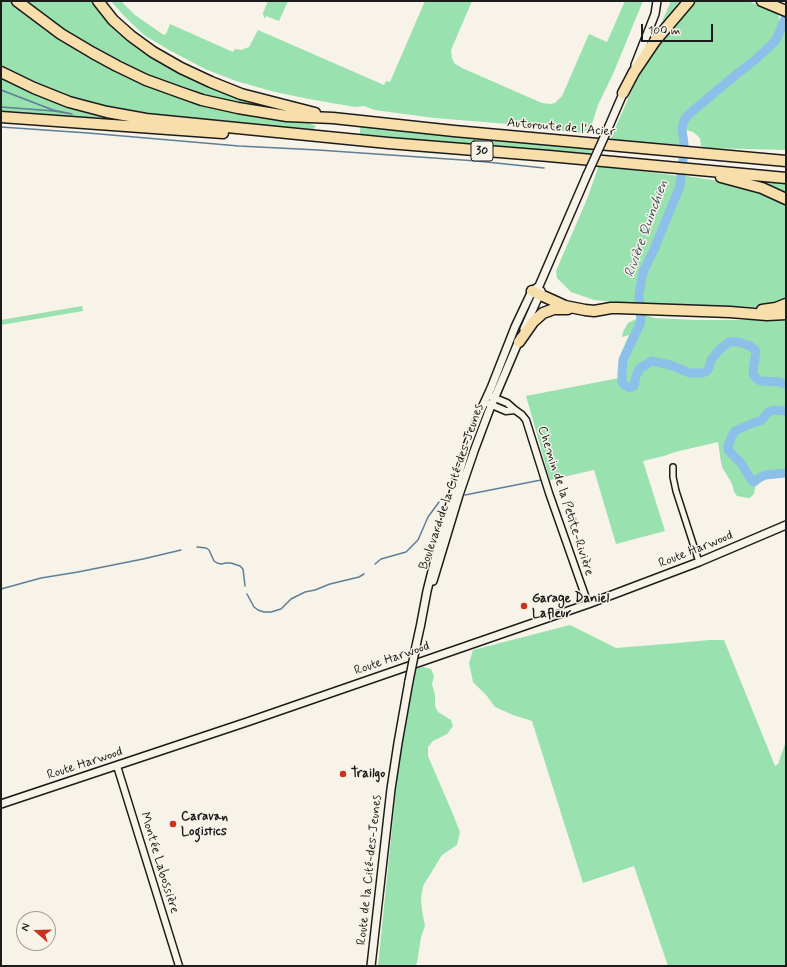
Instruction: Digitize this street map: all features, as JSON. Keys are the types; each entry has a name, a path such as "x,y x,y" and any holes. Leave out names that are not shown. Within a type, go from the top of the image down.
{"highway":[{"path":"17,1 52,28 93,53 132,73 170,89 202,100 252,111 287,116 333,118"},
{"path":"98,1 113,20 131,36 153,52 188,72 241,94 333,118"},
{"path":"623,93 634,72 660,35 688,1"},
{"path":"762,1 783,10"},
{"path":"1,72 54,96 85,106 118,114 146,119 388,143"},
{"path":"1,117 202,132 388,143"},
{"name":"Autoroute de l'Acier","path":"333,118 454,131 786,161"},
{"name":"30","path":"388,143 786,178"},
{"path":"756,159 786,156"},
{"path":"688,169 770,190 786,199"},
{"path":"538,290 584,304 611,308 730,312 767,315 786,314"},
{"path":"538,290 565,306 578,309"},
{"path":"730,312 769,309 786,304"},
{"path":"519,342 533,322 543,313 550,310 558,308 594,311 611,308"}],"main road":[{"name":"Boulevard de la Cité-des-Jeunes","path":"490,400 519,342 538,290 648,34 657,1"},
{"name":"Boulevard de la Cité-des-Jeunes","path":"409,682 420,628 459,495 490,400 515,327 538,290"},
{"name":"Route Harwood","path":"1,804 117,766 588,604 699,562 786,525"},
{"name":"Route de la Cité-des-Jeunes","path":"371,966 391,789 409,682"}],"street":[{"name":"Chemin de la Petite-Rivière","path":"490,400 506,411 515,410 526,420 549,494 588,604"},
{"path":"673,467 673,480 699,562"},
{"name":"Montée Labossière","path":"117,766 179,966"}],"green space":[{"path":"1,1 9,1 45,30 99,63 159,90 213,107 306,122 316,126 312,130 153,116 98,106 59,94 1,68"},
{"path":"23,1 94,1 137,46 289,111 214,98 145,75 121,64 55,25"},
{"path":"111,1 121,1 135,15 164,35 166,34 170,24 233,52 235,49 241,50 249,47 258,30 384,85 386,81 390,82 425,1 472,1 451,50 454,63 462,68 542,103 550,104 555,103 562,96 589,34 607,42 625,1 643,1 613,74 598,105 591,127 588,130 578,133 521,125 434,118 375,110 364,106 355,107 275,92 236,81 205,69 144,35"},
{"path":"268,1 288,1 279,21 266,16 264,18 263,13"},
{"path":"671,1 748,1 779,14 777,33 782,35 784,24 786,23 786,150 709,148 701,146 700,138 693,132 680,128 682,145 610,140"},
{"path":"1,78 38,95 71,107 135,122 1,114"},
{"path":"361,127 593,148 589,157 368,136 360,134"},
{"path":"599,165 678,176 678,184 672,199 676,205 686,176 753,188 786,204 786,300 769,305 754,307 642,303 641,294 646,280 640,281 637,303 594,300 571,292 557,278 556,271 587,199"},
{"path":"755,180 786,183 786,194 755,182"},
{"path":"82,306 83,311 1,325 1,320"},
{"path":"643,314 654,318 696,320 777,320 786,318 786,475 759,481 755,487 754,494 748,498 737,496 734,492 731,482 722,467 718,442 643,461 665,531 616,544 594,470 550,480 526,396 619,378 619,358 629,335 622,337 623,332 628,323 636,319 643,322"},
{"path":"570,625 616,648 724,640 775,766 778,764 786,741 785,966 668,966 634,866 583,883 532,721 495,707 487,696 473,682 469,663 473,650"},
{"path":"423,667 431,669 434,676 432,684 435,695 435,706 438,712 451,720 453,726 447,734 433,741 428,747 428,756 460,832 457,845 442,855 423,886 421,898 425,926 421,937 417,963 415,966 378,966 398,769 414,670"}],"waterway":[{"name":"Rivière Quinchien","path":"786,16 776,40 755,60 695,109 684,120 682,129 684,144 680,186 653,252 643,272 639,295 641,322 623,360 622,373 622,382 630,388 634,386 636,376 640,368 652,361 670,365 690,373 702,373 707,371 711,360 719,350 729,342 739,342 750,346 756,351 753,371 756,378 761,381 780,382 786,385"},
{"path":"1,90 53,110 72,114 54,111 1,107"},
{"path":"1,127 239,146 477,161 544,168"},
{"name":"Rivière Quinchien","path":"786,411 771,411 767,413 762,420 735,431 728,446 728,450 741,463 754,482 765,475 786,473"},
{"path":"465,495 541,480"},
{"path":"375,564 381,559 406,552 418,540 428,517 439,502"},
{"path":"197,547 206,548 209,550 214,561 217,563 231,563 240,566 243,569 245,586"},
{"path":"1,589 41,578 78,572 181,550"},
{"path":"247,594 254,607 264,612 271,612 281,609 291,599 305,592 359,577 364,574"}],"place":[{"name":"Garage Daniel Lafleur","path":"524,606"},
{"name":"Trailgo","path":"343,774"},
{"name":"Caravan Logistics","path":"173,824"}]}
